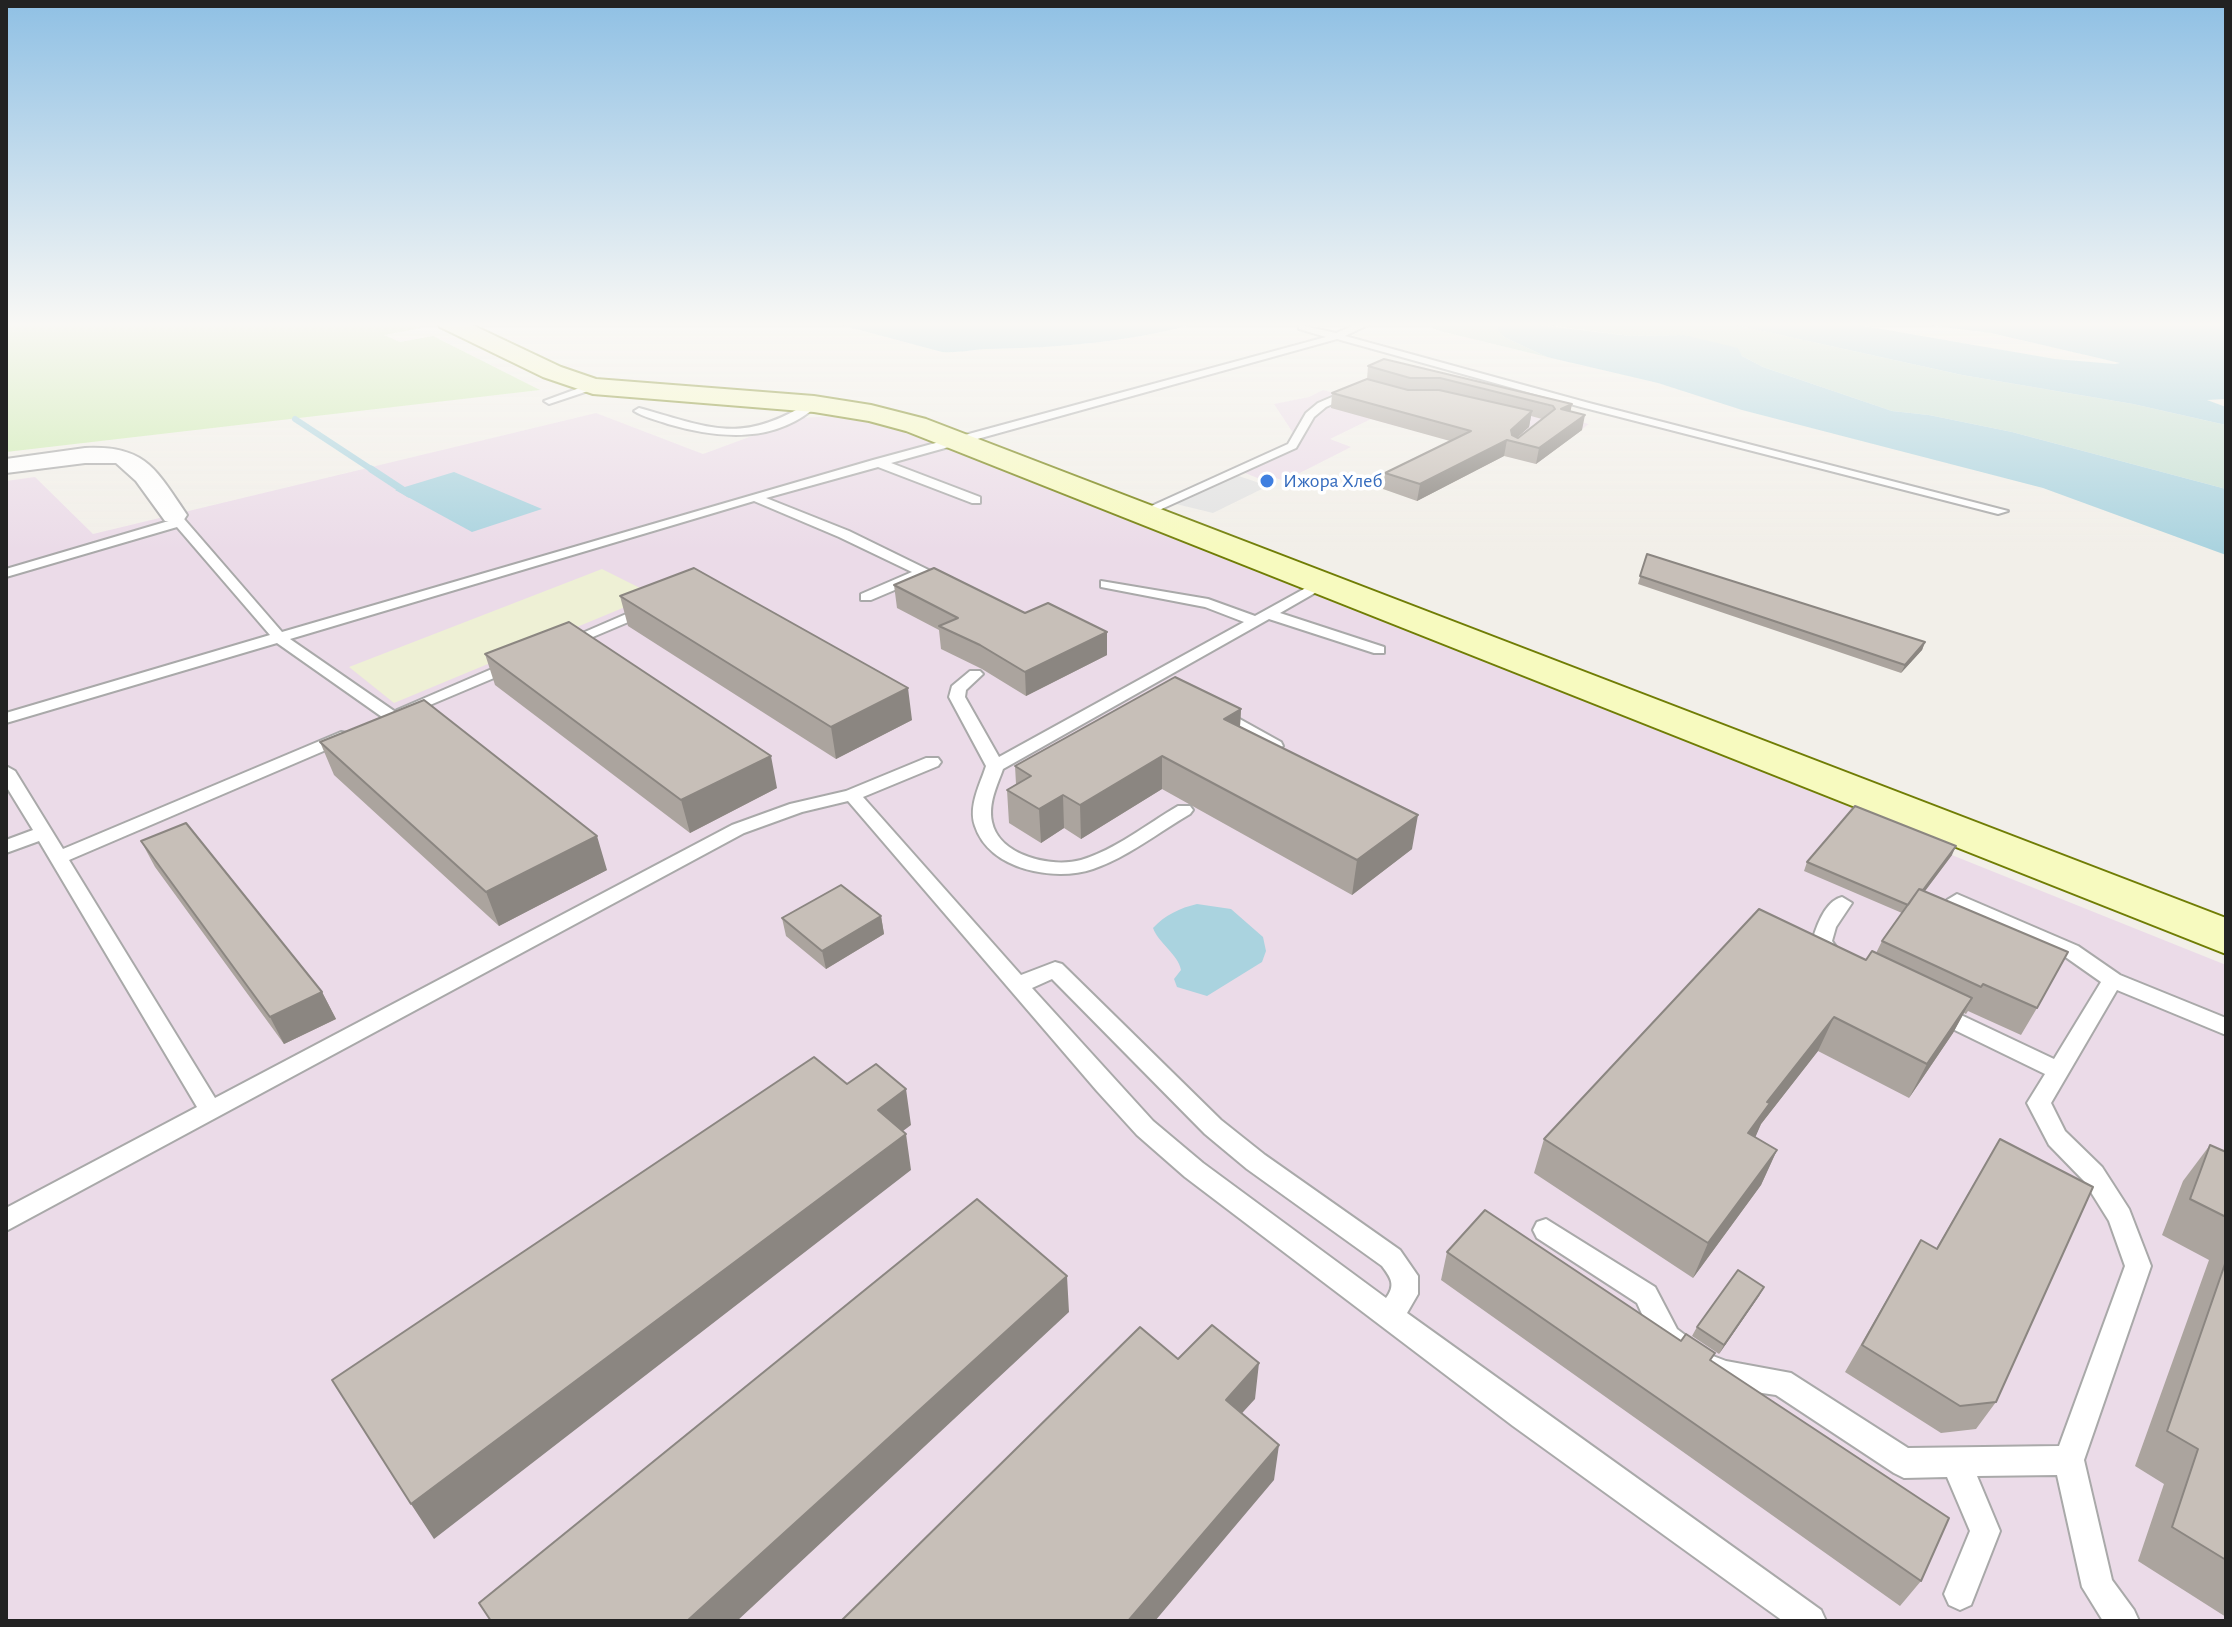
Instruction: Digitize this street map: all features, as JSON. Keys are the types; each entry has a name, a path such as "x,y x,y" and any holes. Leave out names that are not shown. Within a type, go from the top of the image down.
{"main road":[{"path":"739,398 814,404 890,417 956,440 2226,937"}],"street":[{"path":"6,466 99,455 124,457 134,464 177,519"}],"lane":[{"path":"549,401 558,398"},
{"path":"6,718 756,497 1111,398"},
{"path":"1142,513 1292,446 1310,415 1338,398"},
{"path":"1559,398 2002,511"},
{"path":"639,411 712,434 738,436 788,420 814,404"},
{"path":"877,462 892,472 976,500"},
{"path":"756,497 844,534 961,591"},
{"path":"6,573 177,519 280,638 376,722"},
{"path":"866,597 922,573"},
{"path":"995,766 1162,683 1322,583"},
{"path":"1106,584 1208,603 1379,650"},
{"path":"61,857 661,603"},
{"path":"975,674 958,689 957,697 995,766 982,808 983,824 993,840 1028,865 1058,871 1087,865 1184,810"},
{"path":"1206,706 1291,754"},
{"path":"6,1220 738,829 796,808 852,795 932,762"},
{"path":"6,771 61,857 211,1111"},
{"path":"852,795 1145,1128 1211,1184 1523,1416 1810,1621"},
{"path":"6,847 45,832"},
{"path":"1957,900 2071,951 2113,980 2226,1027"},
{"path":"1842,903 1826,926 1822,942 1839,965 1853,972"},
{"path":"1019,985 1055,969 1213,1127 1256,1162 1391,1258 1405,1276 1405,1294 1389,1316"},
{"path":"2113,980 2056,1070 2039,1103 2057,1138 2093,1174 2120,1217 2138,1266 2069,1460 2098,1587 2123,1621"},
{"path":"1921,1005 2056,1070"},
{"path":"1546,1230 1646,1295 1667,1338 1721,1374 1781,1382 1904,1463 2069,1460"},
{"path":"1956,1462 1985,1531 1960,1594"}],"shaded area":[{"name":"Ижора Хлеб","path":"1304,398 1483,398 1589,424 1536,464 1371,419 1330,439 1351,447 1284,481 1268,475 1260,479 1240,471 1286,444 1293,433 1274,404"},
{"path":"596,413 703,454 801,418 848,415 922,437 1858,807 1852,815 2226,965 2226,1621 6,1621 6,481 35,477 93,534"},
{"path":"1233,474 1268,486 1213,513 1172,503"}],"green space":[{"path":"6,398 472,398 6,452"},
{"path":"1854,398 2097,398 2226,425 2226,489 2012,432 1929,415 1892,411"},
{"path":"602,569 654,595 394,703 349,667"}],"water":[{"path":"1704,398 1854,398 1892,411 1929,415 2012,432 2226,489 2226,555 2043,488"},
{"path":"2097,398 2226,398 2207,400 2226,407 2226,425"},
{"path":"454,472 542,509 472,532 395,490"},
{"path":"1197,904 1231,909 1263,937 1266,951 1262,962 1207,996 1177,987 1174,979 1181,970 1179,964 1153,928 1173,913"}],"building":[{"path":"1350,398 1474,398 1532,411 1511,430 1512,435 1518,438 1555,409 1520,398 1547,398 1572,404 1561,409 1585,415 1539,448 1507,440 1420,484 1385,473 1471,431"},
{"path":"1647,554 1925,642 1905,665 1640,576"},
{"path":"694,568 908,688 831,727 620,596"},
{"path":"934,568 1025,613 1048,603 1107,632 1025,672 980,645 939,626 958,618 894,585"},
{"path":"569,622 771,756 681,800 485,654"},
{"path":"1175,677 1241,709 1224,719 1418,815 1357,860 1162,756 1080,805 1063,795 1039,809 1007,790 1031,776 1015,766"},
{"path":"424,700 597,836 486,892 320,742"},
{"path":"1855,806 1956,846 1908,905 1807,862"},
{"path":"186,823 322,992 270,1017 141,841"},
{"path":"841,885 881,916 822,951 782,918"},
{"path":"1919,889 2068,952 2037,1008 1983,984 1981,987 1882,941"},
{"path":"1759,909 1866,960 1872,951 1972,998 1927,1064 1834,1017 1767,1102 1770,1103 1748,1133 1777,1150 1708,1243 1544,1139"},
{"path":"814,1057 847,1084 876,1064 906,1089 878,1110 906,1134 411,1504 332,1380"},
{"path":"2000,1139 2093,1187 1996,1402 1960,1406 1862,1345 1921,1240 1937,1249"},
{"path":"2210,1145 2226,1152 2226,1217 2190,1199"},
{"path":"977,1199 1067,1276 687,1621 491,1621 479,1603"},
{"path":"1485,1210 1681,1341 1686,1334 1715,1353 1710,1360 1949,1518 1921,1581 1447,1252"},
{"path":"2226,1261 2226,1560 2172,1527 2198,1449 2167,1431"},
{"path":"1738,1270 1764,1287 1724,1345 1697,1327"},
{"path":"1212,1325 1259,1363 1226,1400 1279,1445 1128,1621 841,1621 1140,1327 1178,1359"}],"waterway":[{"path":"295,419 374,471"},
{"path":"371,469 409,494"}],"place":[{"name":"Ижора Хлеб","path":"1267,481"}]}
